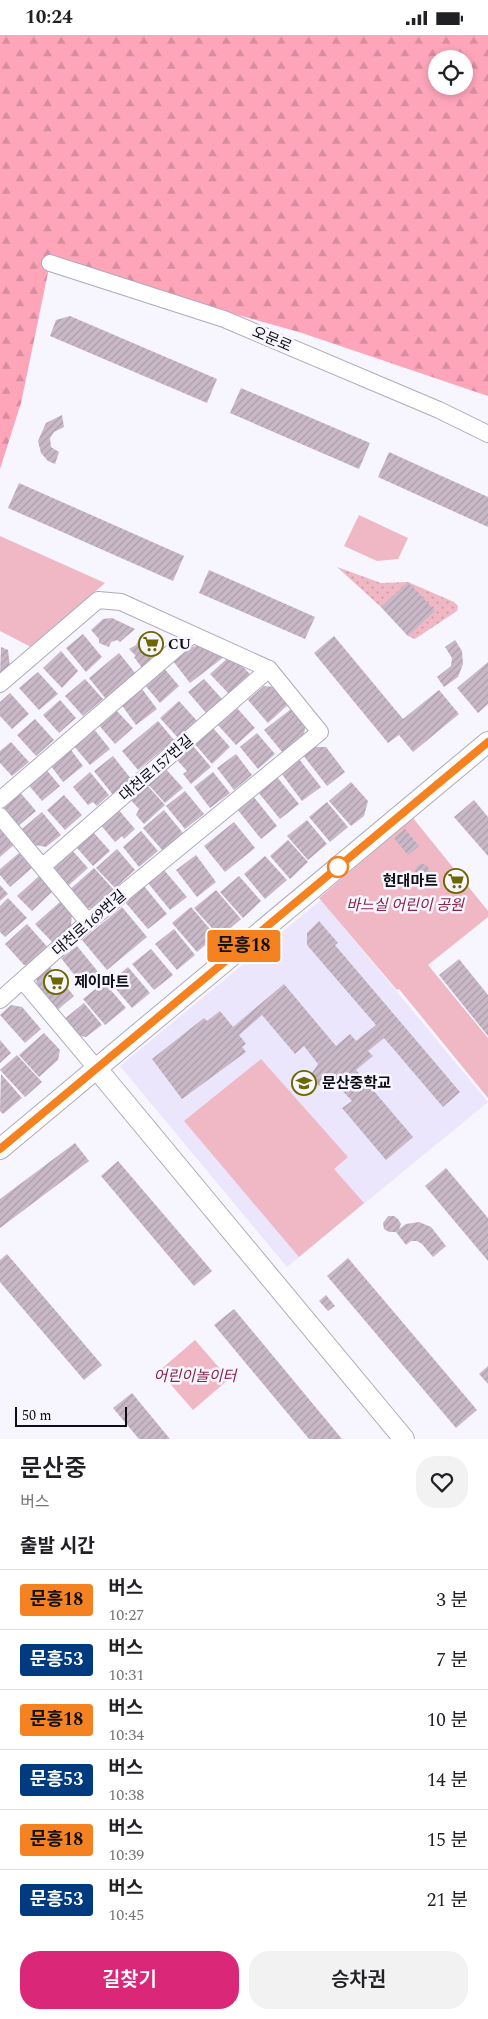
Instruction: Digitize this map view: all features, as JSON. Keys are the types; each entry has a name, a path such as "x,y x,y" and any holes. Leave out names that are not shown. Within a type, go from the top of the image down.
{"street":[{"name":"오문로","path":"50,263 224,319 439,410 488,434"},
{"path":"0,684 98,600 121,602 269,669"},
{"path":"0,800 192,635"},
{"name":"대천로169번길","path":"0,1000 88,922 320,732 269,669"},
{"name":"대천로157번길","path":"43,866 269,669"},
{"path":"0,1149 488,742"},
{"path":"0,816 88,922"},
{"path":"23,981 404,1439"}],"shaded area":[{"name":"문산중학교","path":"321,900 488,1102 287,1267 120,1066"}],"green space":[{"path":"0,35 488,35 488,396 299,332 50,263 21,403 0,469"},
{"path":"359,515 408,538 398,559 377,561 344,546"},
{"path":"0,536 105,583 31,647 0,631"},
{"path":"337,567 381,583 408,582 454,602 458,606 457,611 415,639 408,636 381,607"},
{"name":"바느실 어린이 공원","path":"413,818 488,911 488,917 428,965 488,1038 488,1098 399,989 397,990 319,898"},
{"path":"261,1059 348,1157 334,1169 364,1203 299,1257 184,1121"},
{"name":"어린이놀이터","path":"195,1340 229,1379 193,1410 159,1371"}],"building":[{"path":"70,316 217,379 207,403 50,336 56,320"},
{"path":"241,388 370,443 359,469 230,413"},
{"path":"62,415 64,427 54,432 50,438 51,447 59,452 55,464 48,461 41,453 38,441 46,423"},
{"path":"389,452 488,497 488,527 378,477"},
{"path":"19,483 184,556 173,581 8,508"},
{"path":"209,570 315,617 305,639 199,593"},
{"path":"408,582 435,611 408,636 381,607"},
{"path":"112,618 135,629 120,642 117,640 111,642 109,647 99,643 99,639 91,630 103,619"},
{"path":"83,634 102,657 86,672 66,648"},
{"path":"148,636 160,644 161,654 142,668 134,657 136,656 129,649 136,645 140,637"},
{"path":"334,636 403,719 439,690 459,714 413,752 399,735 388,743 314,653"},
{"path":"455,640 462,651 463,664 458,677 444,687 437,677 451,666 452,658 445,647"},
{"path":"203,645 224,657 190,683 173,661 191,647"},
{"path":"1,647 8,650 10,667 0,675"},
{"path":"61,651 78,671 62,688 43,668"},
{"path":"119,653 136,674 106,699 89,678"},
{"path":"231,655 250,674 229,694 210,674"},
{"path":"488,662 488,704 478,713 457,688"},
{"path":"163,667 179,686 160,703 144,684"},
{"path":"38,672 58,694 39,710 19,688"},
{"path":"85,679 103,699 83,716 65,696"},
{"path":"204,679 222,699 206,713 188,692"},
{"path":"264,686 275,687 290,703 268,723 248,700"},
{"path":"142,689 157,709 136,725 121,704"},
{"path":"10,693 29,714 12,729 0,716 0,702"},
{"path":"60,700 76,718 59,733 43,715"},
{"path":"179,701 198,722 179,739 160,718"},
{"path":"295,706 306,720 304,735 283,753 264,730"},
{"path":"236,707 255,728 236,745 217,724"},
{"path":"114,708 133,728 115,744 97,723"},
{"path":"35,719 54,740 36,756 17,735"},
{"path":"158,721 174,740 138,770 122,751"},
{"path":"212,727 230,747 212,764 194,743"},
{"path":"93,728 110,749 90,765 73,745"},
{"path":"257,733 275,754 258,769 240,747"},
{"path":"11,742 29,762 12,776 0,763 0,751"},
{"path":"68,746 83,766 63,782 48,762"},
{"path":"193,746 211,767 191,784 183,774 187,771 177,760"},
{"path":"315,747 326,747 345,772 327,786 303,755"},
{"path":"236,754 252,775 234,790 217,768"},
{"path":"113,756 132,780 113,795 94,771"},
{"path":"299,759 321,787 302,801 281,773"},
{"path":"44,767 60,786 42,801 26,782"},
{"path":"164,767 183,788 165,803 146,782"},
{"path":"90,772 109,795 97,806 93,802 88,805 73,787"},
{"path":"213,772 230,793 210,808 194,787"},
{"path":"277,777 299,804 280,819 258,792"},
{"path":"351,782 368,801 364,816 351,826 329,801"},
{"path":"145,783 165,805 144,824 136,815 139,809 129,798"},
{"path":"18,790 36,811 17,827 4,811 5,800"},
{"path":"185,791 204,814 185,829 166,806"},
{"path":"64,795 82,815 65,830 47,810"},
{"path":"253,796 277,826 261,839 237,809"},
{"path":"474,800 488,817 488,856 454,817"},
{"path":"327,802 348,827 330,842 309,817"},
{"path":"117,808 135,829 124,839 122,836 115,842 99,823"},
{"path":"164,810 183,833 163,851 143,828"},
{"path":"42,812 61,835 46,847 35,845 22,829"},
{"path":"307,820 327,844 308,860 287,836"},
{"path":"234,822 255,848 225,872 204,846"},
{"path":"0,827 15,844 0,857"},
{"path":"405,829 419,846 408,855 394,838"},
{"path":"141,831 158,851 139,867 123,847"},
{"path":"94,833 110,851 93,866 77,848"},
{"path":"288,840 308,862 290,879 270,856"},
{"path":"70,848 88,868 68,886 50,866"},
{"path":"117,849 135,870 115,888 96,868"},
{"path":"19,853 32,868 10,887 0,875 0,869"},
{"path":"196,855 216,882 197,897 176,870"},
{"path":"265,856 287,880 265,899 244,874"},
{"path":"419,864 425,864 429,871 425,878 419,878 415,874 415,868"},
{"path":"94,868 115,891 95,909 83,907 68,891"},
{"path":"164,870 187,897 170,910 148,883"},
{"path":"39,876 53,891 32,911 17,896"},
{"path":"239,876 261,901 243,918 220,892"},
{"path":"0,885 8,894 0,901"},
{"path":"144,886 167,914 148,929 125,902"},
{"path":"216,890 241,919 220,937 194,908"},
{"path":"8,898 27,918 5,937 0,932 0,906"},
{"path":"61,901 72,913 71,927 53,943 35,924"},
{"path":"122,907 147,937 107,970 82,940"},
{"path":"191,907 216,936 197,952 172,923"},
{"path":"319,921 338,943 335,945 460,1092 443,1107 384,1038 368,1051 373,1056 356,1070 413,1137 386,1160 342,1108 352,1101 334,1082 328,1087 316,1085 312,1078 312,1073 318,1064 304,1046 295,1054 262,1015 239,1035 246,1044 242,1047 246,1052 182,1099 152,1059 204,1018 207,1021 220,1011 233,1027 284,984 336,1046 350,1034 356,1041 376,1025 307,945 307,933"},
{"path":"27,924 51,951 36,965 24,965 5,944"},
{"path":"174,929 195,955 177,970 155,944"},
{"path":"77,946 99,973 83,986 61,958"},
{"path":"151,949 173,975 154,990 132,964"},
{"path":"459,959 488,995 488,1036 439,975"},
{"path":"49,966 74,996 55,1012 36,989 37,976"},
{"path":"128,967 150,993 132,1008 110,982"},
{"path":"104,982 126,1008 105,1025 83,999"},
{"path":"84,1003 102,1025 86,1037 75,1035 63,1020"},
{"path":"11,1005 22,1007 41,1029 25,1043 0,1015"},
{"path":"44,1033 60,1050 58,1060 39,1077 19,1055"},
{"path":"0,1040 11,1053 0,1063"},
{"path":"17,1055 42,1082 25,1097 0,1070"},
{"path":"1,1074 22,1098 3,1114 0,1111"},
{"path":"75,1143 89,1161 0,1228 0,1199"},
{"path":"118,1161 212,1271 194,1286 101,1176"},
{"path":"446,1168 488,1218 488,1261 425,1186"},
{"path":"388,1216 394,1216 398,1219 401,1224 399,1229 406,1224 419,1222 431,1227 446,1246 433,1257 417,1241 411,1241 406,1245 396,1232 389,1232 384,1229 383,1223"},
{"path":"7,1254 102,1365 84,1380 0,1282 0,1260"},
{"path":"348,1258 477,1410 456,1428 327,1276"},
{"path":"326,1295 335,1306 328,1311 319,1301"},
{"path":"234,1309 342,1439 309,1439 214,1325"},
{"path":"488,1366 488,1384 479,1374"},
{"path":"132,1393 170,1439 139,1439 113,1408"}],"bus line":[{"name":"문흥18","path":"0,1149 488,742"}],"place":[{"name":"CU","path":"151,644"},
{"name":"현대마트","path":"456,881"},
{"name":"제이마트","path":"56,982"},
{"name":"문산중학교","path":"304,1083"}]}
